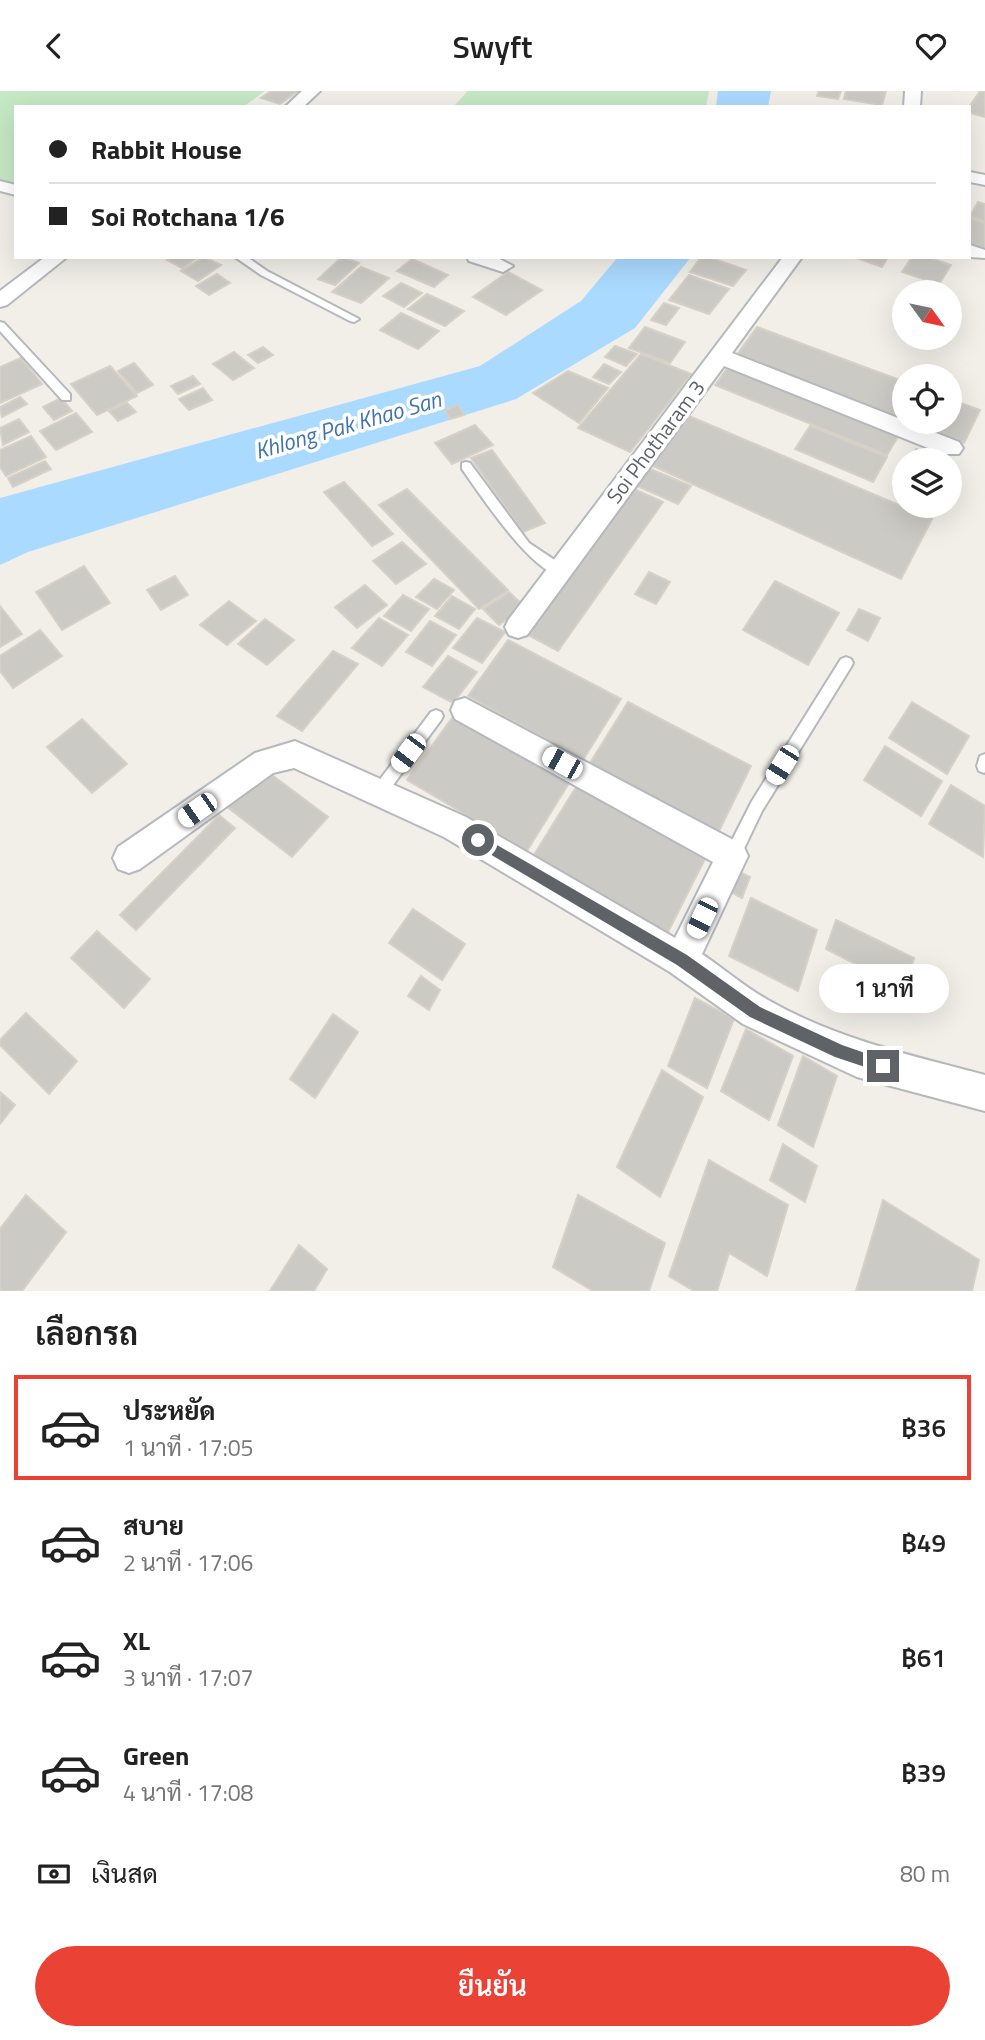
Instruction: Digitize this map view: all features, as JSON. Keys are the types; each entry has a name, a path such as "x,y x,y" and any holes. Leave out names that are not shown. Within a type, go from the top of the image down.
{"street":[{"path":"295,105 312,91"},
{"path":"0,301 55,259"},
{"path":"482,259 503,266"},
{"name":"Soi Photharam 3","path":"518,627 792,259"},
{"path":"719,356 951,448"},
{"path":"451,713 733,856 682,960"},
{"path":"129,858 265,762 295,754 455,827 682,960 755,1012 858,1059 985,1093"}],"lane":[{"path":"243,259 264,273 354,319"},
{"path":"0,325 66,397"},
{"path":"466,466 526,546 560,571"},
{"path":"733,856 757,806 846,663"},
{"path":"380,791 451,713"}],"green space":[{"path":"0,91 265,91 246,105 14,105 14,182 0,179"},
{"path":"468,91 709,91 706,105 455,105"}],"water":[{"path":"718,91 771,91 768,105 716,105"},
{"name":"Khlong Pak Khao San","path":"616,259 689,259 635,328 516,399 28,552 0,565 0,498 480,366 581,301"}],"building":[{"path":"271,91 298,91 280,104 261,98"},
{"path":"819,91 841,91 838,99 817,96"},
{"path":"846,91 886,91 882,105 844,99"},
{"path":"980,91 985,92 985,117 971,113 970,105"},
{"path":"978,202 985,204 985,221 971,214"},
{"path":"971,218 985,223 985,249 971,244"},
{"path":"168,259 195,259 182,268"},
{"path":"201,259 208,259 221,265 198,281 181,271"},
{"path":"340,259 359,263 335,285 318,279"},
{"path":"412,259 448,275 434,287 397,271"},
{"path":"700,259 714,259 746,270 733,286 690,272"},
{"path":"860,259 887,259 882,267"},
{"path":"911,259 933,259 951,265 942,280 927,280 902,272"},
{"path":"361,267 389,278 361,303 332,292"},
{"path":"508,272 542,290 506,315 473,297"},
{"path":"217,274 230,283 209,295 196,286"},
{"path":"689,275 729,289 709,314 669,300"},
{"path":"401,283 422,293 404,307 383,296"},
{"path":"427,294 464,311 445,326 408,309"},
{"path":"664,303 679,308 666,325 651,320"},
{"path":"401,313 439,331 418,349 380,330"},
{"path":"645,327 685,342 670,363 629,348"},
{"path":"757,327 892,377 892,415 736,356"},
{"path":"615,346 637,354 626,366 605,357"},
{"path":"263,347 273,355 258,363 248,355"},
{"path":"234,352 254,368 233,380 213,364"},
{"path":"641,354 691,374 630,452 578,428"},
{"path":"21,358 42,384 0,403 0,367"},
{"path":"134,363 153,385 137,393 118,371"},
{"path":"604,364 621,372 609,384 593,377"},
{"path":"110,366 137,396 97,415 71,384"},
{"path":"728,367 899,435 887,455 715,385"},
{"path":"568,371 608,388 579,423 533,393"},
{"path":"193,376 200,384 178,394 171,386"},
{"path":"203,388 212,400 189,410 179,399"},
{"path":"20,397 27,404 2,417 0,407"},
{"path":"61,398 72,411 54,420 43,407"},
{"path":"127,403 136,412 118,421 109,411"},
{"path":"962,403 980,410 964,443 940,434 962,434"},
{"path":"458,405 464,415 450,419 445,410"},
{"path":"76,413 92,432 56,450 40,431"},
{"path":"689,416 892,502 892,518 932,519 901,579 651,465"},
{"path":"19,419 29,432 3,445 0,428"},
{"path":"475,425 493,445 452,464 435,443"},
{"path":"810,426 887,457 873,482 795,449"},
{"path":"31,436 46,457 6,476 0,467 0,450"},
{"path":"492,450 545,523 523,532 471,458"},
{"path":"45,461 51,469 13,487 8,478"},
{"path":"648,468 691,486 678,504 635,485"},
{"path":"344,482 393,534 372,546 324,492"},
{"path":"407,489 508,590 479,609 379,505"},
{"path":"634,489 663,502 558,651 526,634"},
{"path":"402,542 426,564 396,584 373,561"},
{"path":"84,566 110,603 62,630 36,592"},
{"path":"649,572 670,582 656,604 635,594"},
{"path":"175,576 188,595 161,610 147,590"},
{"path":"434,579 454,590 437,609 416,597"},
{"path":"775,581 839,613 808,665 743,630"},
{"path":"365,585 387,605 357,628 335,607"},
{"path":"509,592 525,607 499,625 483,609"},
{"path":"403,595 429,609 411,631 384,616"},
{"path":"452,596 475,609 459,629 435,616"},
{"path":"229,601 256,621 227,645 200,625"},
{"path":"0,606 22,634 0,647"},
{"path":"859,609 880,618 868,641 847,630"},
{"path":"379,618 408,635 382,666 352,648"},
{"path":"477,618 505,632 482,663 453,648"},
{"path":"265,619 294,640 267,665 238,644"},
{"path":"430,621 456,635 432,666 406,652"},
{"path":"40,630 62,656 13,688 0,671 0,656"},
{"path":"508,640 621,699 583,760 468,696"},
{"path":"333,651 358,664 302,731 277,716"},
{"path":"448,656 477,672 453,703 423,687"},
{"path":"628,702 751,766 718,833 590,763"},
{"path":"912,702 969,736 947,774 889,738"},
{"path":"452,718 569,783 527,851 407,780"},
{"path":"82,719 127,764 92,793 47,747"},
{"path":"885,746 942,781 921,816 864,780"},
{"path":"264,769 328,817 292,857 227,807"},
{"path":"951,785 985,806 983,857 929,824"},
{"path":"576,787 705,859 667,934 534,855"},
{"path":"219,815 235,828 136,930 120,915"},
{"path":"735,870 750,877 742,898 727,890"},
{"path":"751,898 817,930 798,991 729,956"},
{"path":"413,909 465,944 442,980 389,943"},
{"path":"836,920 914,958 905,989 826,949"},
{"path":"97,931 150,979 124,1008 71,958"},
{"path":"421,976 440,990 429,1010 408,996"},
{"path":"695,998 734,1019 707,1088 668,1066"},
{"path":"26,1013 77,1061 49,1094 0,1045 0,1040"},
{"path":"333,1014 358,1032 315,1098 290,1079"},
{"path":"746,1029 793,1056 769,1120 721,1091"},
{"path":"803,1056 837,1076 813,1147 778,1125"},
{"path":"662,1070 703,1097 660,1197 617,1167"},
{"path":"0,1092 15,1105 0,1124"},
{"path":"783,1144 817,1166 805,1202 770,1180"},
{"path":"709,1160 788,1205 767,1276 729,1253 717,1291 694,1291 669,1276"},
{"path":"26,1195 66,1232 22,1291 0,1291 0,1229"},
{"path":"578,1195 665,1243 649,1291 593,1291 553,1267"},
{"path":"883,1200 979,1260 972,1291 856,1291"},
{"path":"299,1245 327,1269 314,1291 270,1291"}],"route":[{"path":"478,840 682,960 755,1012 840,1052 883,1066"}]}
